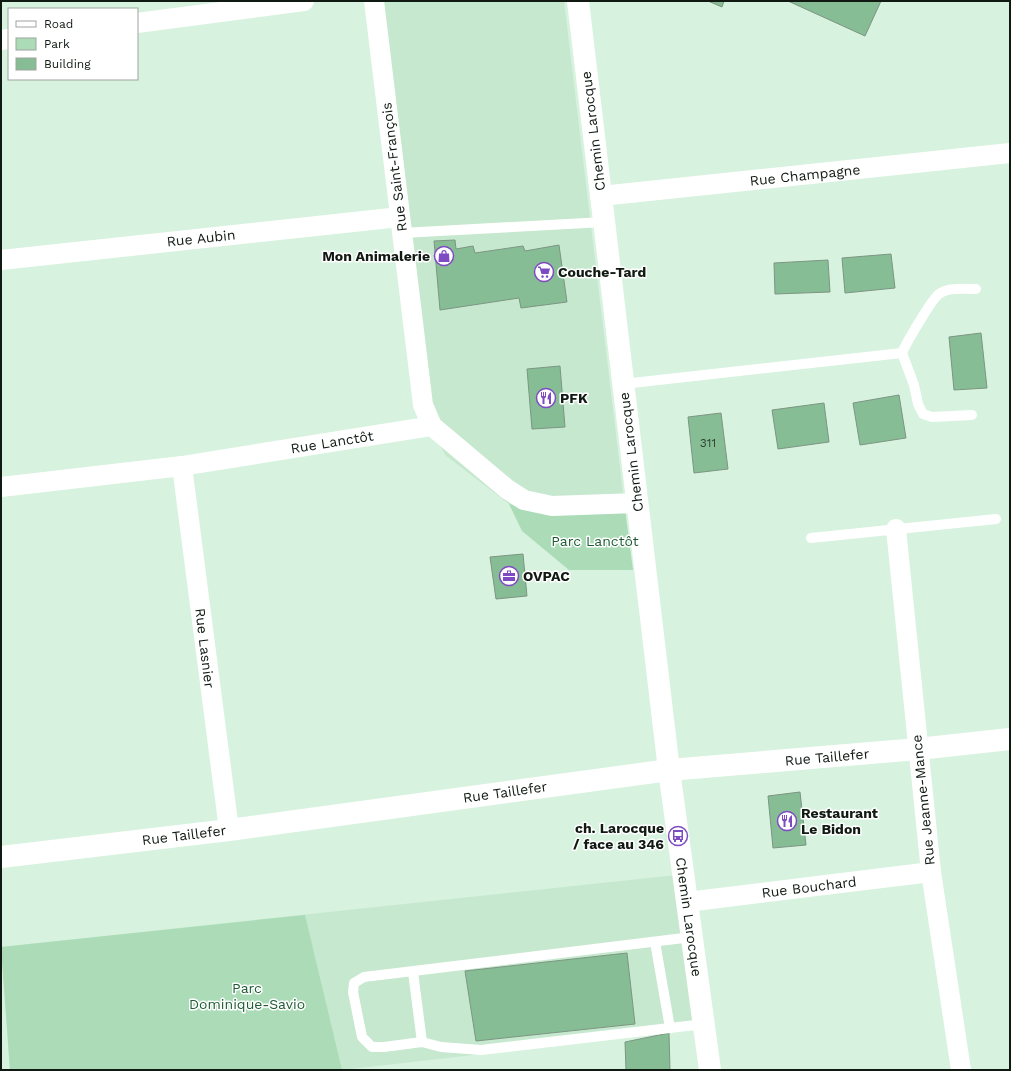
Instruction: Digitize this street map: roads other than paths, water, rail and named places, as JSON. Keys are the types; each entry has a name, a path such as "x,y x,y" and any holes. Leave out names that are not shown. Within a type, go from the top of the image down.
{"main road":[{"name":"Chemin Larocque","path":"578,1 669,770 710,1070"},
{"name":"Rue Taillefer","path":"1,857 229,830 669,770 918,749 1010,739"}],"street":[{"path":"138,22 304,1"},
{"name":"Rue Saint-François","path":"374,1 423,405 432,426"},
{"name":"Rue Champagne","path":"601,196 1010,153"},
{"name":"Rue Aubin","path":"1,260 401,225"},
{"path":"432,426 507,489 524,500 552,506 638,503"},
{"name":"Rue Lanctôt","path":"1,487 182,466 432,426"},
{"name":"Rue Lasnier","path":"182,466 229,830"},
{"name":"Rue Jeanne-Mance","path":"896,529 931,872 961,1070"},
{"name":"Rue Bouchard","path":"687,902 931,872"}],"lane":[{"path":"401,225 604,222"},
{"path":"972,415 932,416 923,414 918,404 914,385 902,353 913,332 938,294 949,290 976,289"},
{"path":"623,384 902,353"},
{"path":"811,538 996,519"},
{"path":"692,937 364,977 354,983 352,992 362,1037 372,1047 422,1042 440,1047 480,1050 704,1024"},
{"path":"655,942 670,1028"},
{"path":"412,972 422,1042"}],"place":[{"name":"Mon Animalerie","path":"444,256"},
{"name":"Couche-Tard","path":"544,272"},
{"name":"PFK","path":"546,398"},
{"name":"OVPAC","path":"509,576"},
{"name":"Restaurant Le Bidon","path":"787,821"},
{"name":"ch. Larocque / face au 346","path":"678,836"}],"park label":[{"name":"Parc Lanctôt","path":"595,541"},
{"name":"Parc Dominique-Savio","path":"247,996"}]}
